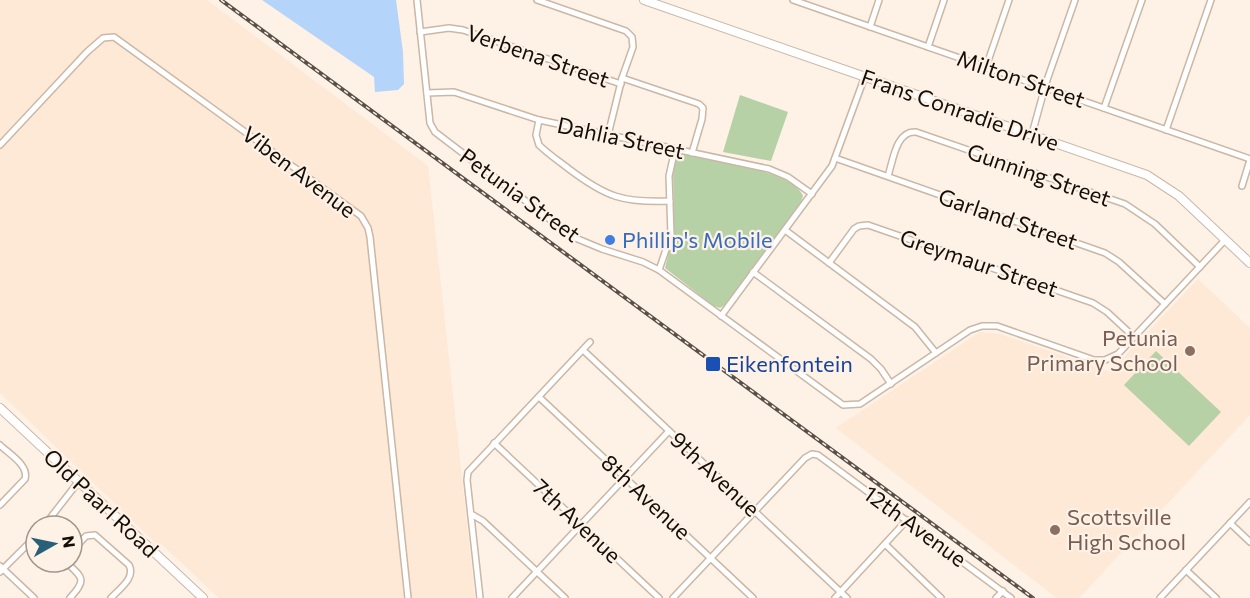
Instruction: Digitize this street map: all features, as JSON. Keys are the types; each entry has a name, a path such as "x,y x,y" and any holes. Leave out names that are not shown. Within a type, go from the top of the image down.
{"street":[{"name":"Petunia Street","path":"417,0 430,123 435,132 573,237 659,270 843,405 860,404 970,330 988,326 997,326 1098,361 1114,357 1225,240"},
{"path":"537,0 629,34 633,47 608,135"},
{"name":"Frans Conradie Drive","path":"644,0 1138,171 1155,179 1179,196 1250,263"},
{"name":"Milton Street","path":"793,0 812,3 870,27 1250,159"},
{"path":"870,27 879,0"},
{"path":"928,47 944,0"},
{"path":"986,67 1010,0"},
{"path":"1032,134 1075,0"},
{"path":"1104,108 1142,0"},
{"path":"1166,130 1211,0"},
{"name":"Verbena Street","path":"420,32 449,28 463,30 699,104 703,108 702,119 692,153"},
{"name":"Viben Avenue","path":"0,145 87,52 104,39 114,37 361,216 370,237 408,598"},
{"path":"721,316 836,158 865,76"},
{"name":"Dahlia Street","path":"427,93 454,92 539,120 779,172 812,194"},
{"path":"539,120 536,135 539,145 589,183 604,192 635,202 670,201"},
{"name":"Gunning Street","path":"888,177 902,137 908,132 916,132 1125,204 1155,224 1200,267"},
{"path":"659,270 671,235 669,177 675,149"},
{"name":"Garland Street","path":"836,158 1108,254 1165,304"},
{"path":"1242,186 1250,159"},
{"name":"Greymaur Street","path":"828,263 854,229 868,225 1093,303 1107,312 1134,337"},
{"path":"784,230 915,327 936,353"},
{"path":"753,272 871,359 891,384"},
{"path":"480,598 468,472 590,342"},
{"name":"9th Avenue","path":"583,350 847,598"},
{"name":"8th Avenue","path":"539,397 753,598"},
{"name":"Old Paarl Road","path":"0,408 203,598"},
{"path":"512,598 669,431"},
{"name":"7th Avenue","path":"494,443 659,598"},
{"path":"0,445 24,467 26,472 25,479 0,505"},
{"name":"12th Avenue","path":"755,511 807,456 818,455 1011,598"},
{"path":"53,514 79,481"},
{"path":"1160,598 1250,502"},
{"path":"673,598 755,511"},
{"path":"471,514 483,521 564,598"},
{"path":"835,598 907,520"},
{"path":"1230,524 1250,542"},
{"path":"84,539 94,535 131,570 131,576 111,598"},
{"path":"885,544 941,598"},
{"path":"24,547 1,569 34,598"},
{"path":"1186,570 1216,598"},
{"path":"70,598 81,586 82,580 78,574"},
{"path":"996,598 1003,591"}],"shaded area":[{"path":"0,0 207,0 428,166 475,598 219,598 160,543 158,545 0,393"},
{"name":"Scottsville High School","path":"1198,279 1250,328 1250,415 1079,598 1057,598 836,428 980,332 1000,334 1110,372"}],"green space":[{"path":"740,95 788,112 771,161 723,152"},
{"path":"682,154 749,167 767,173 784,179 796,187 803,196 801,202 725,305 720,308 714,306 665,268 674,230 673,169 676,157"},
{"path":"1156,351 1221,412 1189,446 1124,385"}],"water":[{"path":"262,0 396,0 403,52 404,84 398,90 375,92 374,77"}],"railway":[{"path":"221,0 1033,598"}],"place":[{"name":"Phillip's Mobile","path":"610,240"},
{"name":"Petunia Primary School","path":"1190,351"},
{"name":"Eikenfontein","path":"713,364"},
{"name":"Scottsville High School","path":"1055,530"}]}
